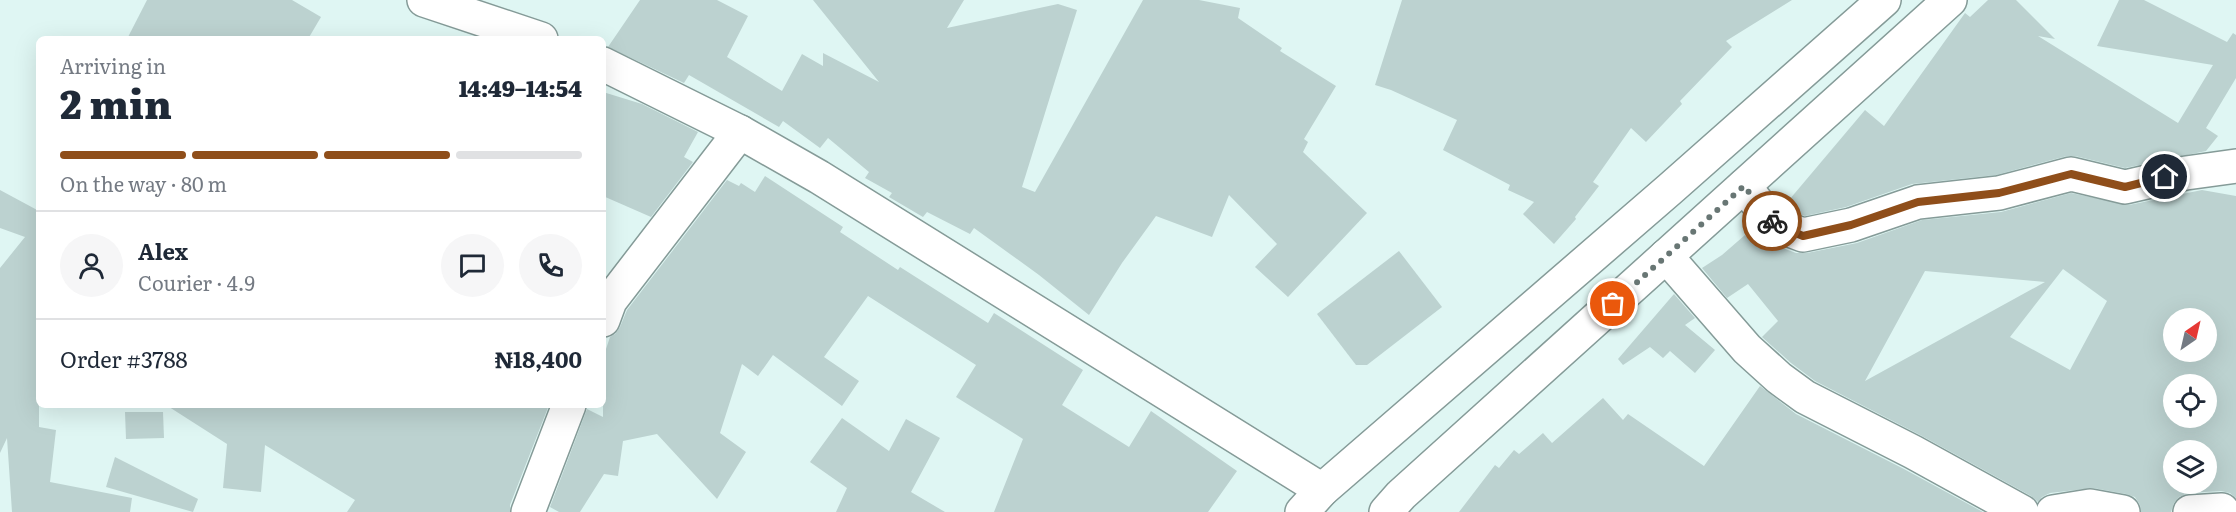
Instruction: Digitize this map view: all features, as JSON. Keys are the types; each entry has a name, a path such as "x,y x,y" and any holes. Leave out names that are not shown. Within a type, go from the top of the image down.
{"street":[{"path":"424,0 532,36"},
{"path":"606,65 740,132 819,177 1312,501 1884,0"},
{"path":"1386,512 1401,495 1950,0"},
{"path":"606,312 610,302 740,132"},
{"path":"1744,186 1774,224 1803,236 1851,225 1918,202 1999,193 2071,174 2125,187 2186,172 2236,166"},
{"path":"1666,256 1747,349 1779,378 1805,397 1913,452 2022,512"},
{"path":"528,512 568,408"},
{"path":"2053,512 2090,506 2123,512"},
{"path":"2190,512 2222,510"}],"building":[{"path":"147,0 292,0 321,17 310,36 129,36"},
{"path":"640,0 717,0 748,16 727,57 782,91 802,54 823,66 823,53 879,82 813,0 964,0 947,28 1058,4 1077,10 1022,187 1035,192 1143,0 1199,0 1240,8 1238,18 1282,48 1280,51 1336,86 1304,139 1308,142 1303,152 1367,213 1288,297 1255,267 1277,244 1229,195 1212,237 1156,216 1122,263 1089,315 974,228 970,234 927,212 923,217 889,197 892,193 865,178 869,172 828,138 820,148 783,121 779,127 689,75 684,83 608,47"},
{"path":"1402,0 1792,0 1726,41 1732,47 1680,101 1682,104 1646,142 1631,128 1593,182 1599,186 1575,217 1576,219 1554,244 1523,214 1534,202 1508,190 1510,185 1443,150 1457,120 1375,85"},
{"path":"1988,0 2016,0 2055,39 2038,36 2178,123 2213,65 2097,46 2119,0 2144,0 2227,42 2233,33 2236,35 2236,78 2206,128 2218,136 2206,151 2125,168 2067,156 1996,175 1912,184 1846,207 1805,216 1785,208 1784,206 1865,110 1884,126 1965,13 1970,17"},
{"path":"606,93 642,104 698,132 684,157 693,162 651,217 606,197"},
{"path":"765,176 843,227 840,232 898,270 900,267 988,323 994,313 1083,370 1062,405 1129,447 1151,411 1237,471 1208,512 994,512 1023,439 956,397 976,365 868,296 824,357 859,381 842,406 773,355 758,376 742,364 720,433 746,452 717,499 657,434 623,441 618,476 604,474 580,512 559,512 550,507 587,409 603,417 603,408 606,408 606,349 610,337 620,327 627,310 727,180 739,186 741,183 755,192"},
{"path":"0,190 36,209 36,408 39,408 39,427 56,430 50,482 132,498 130,512 12,512 7,438 0,453 0,268 25,237 0,228"},
{"path":"2202,190 2236,196 2236,498 2230,493 2217,491 2217,440 2163,440 2163,494 2186,494 2174,503 2171,512 2141,512 2135,497 2093,488 2050,493 2038,502 1922,436 1815,381 1762,337 1778,321 1748,284 1727,298 1702,268 1722,255 1745,235 1752,243 1759,235 1767,242 1796,253 1807,253 1857,243 1922,220 2001,212 2071,193 2129,205","holes":["2063,269 2107,301 2070,370 2010,337","1925,271 2045,282 1865,381"]},
{"path":"1399,251 1442,307 1367,365 1356,365 1317,314"},
{"path":"1674,294 1695,318 1685,325 1715,350 1695,373 1670,351 1663,358 1650,347 1623,365 1618,359"},
{"path":"1760,386 1796,414 1983,512 1459,512 1495,465 1499,468 1514,450 1519,454 1543,433 1552,443 1603,398 1623,420 1628,414 1704,466"},
{"path":"171,408 548,408 510,505 510,512 347,512 355,500 265,445 261,492 223,488 227,444"},
{"path":"125,412 163,412 164,438 126,439"},
{"path":"842,418 889,451 906,419 940,438 911,492 945,512 836,512 847,488 810,462"},
{"path":"115,457 198,499 193,512 106,487"}],"way so far":[{"path":"1613,304 1744,186 1772,221"}],"route":[{"path":"1772,221 1774,224 1803,236 1851,225 1918,202 1999,193 2071,174 2125,187 2165,177"}]}
